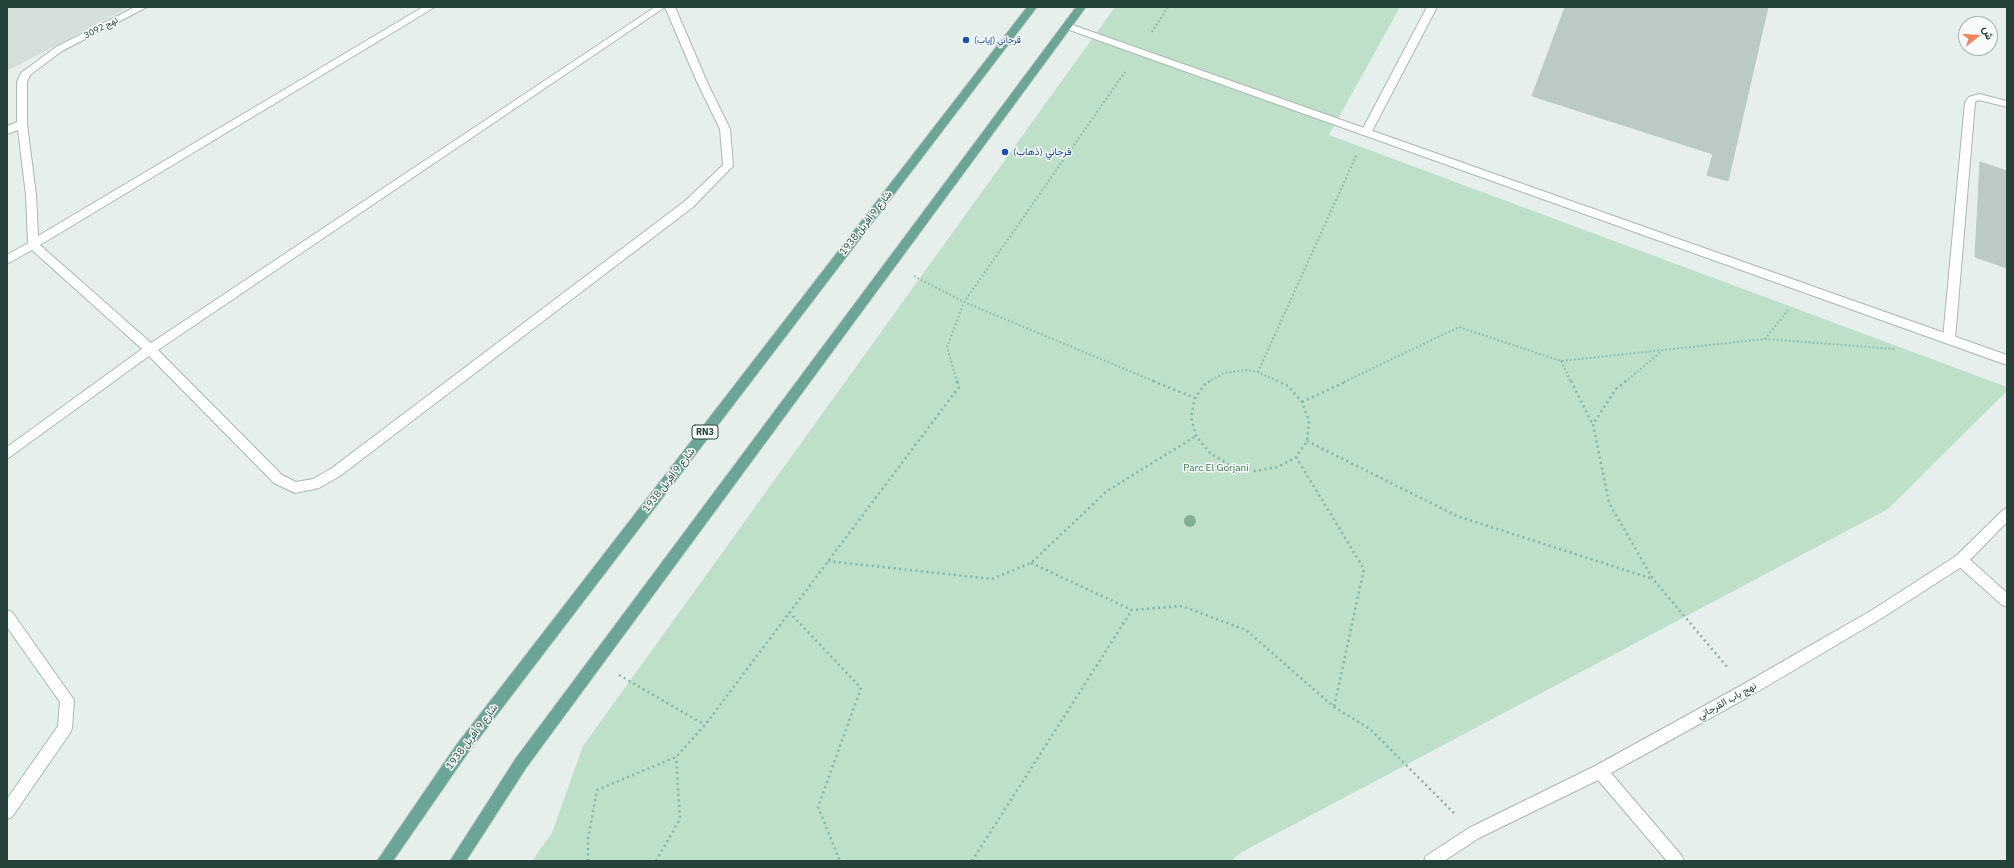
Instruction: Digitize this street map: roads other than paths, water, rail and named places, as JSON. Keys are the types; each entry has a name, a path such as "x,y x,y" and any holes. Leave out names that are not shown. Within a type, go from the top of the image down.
{"main road":[{"name":"شارع 9 أفريل 1938","path":"384,861 462,749 1032,7"},
{"path":"457,861 521,762 1081,7"}],"street":[{"name":"نهج 3092","path":"33,245 31,195 22,124 22,82 26,73 59,49 142,7"},
{"path":"7,260 430,7"},
{"path":"7,454 150,350 661,7"},
{"path":"33,245 150,350 278,479 294,488 315,484 336,472 689,204 728,166 725,129 702,82 670,7"},
{"path":"1366,132 1432,7"},
{"path":"1067,26 2007,360"},
{"path":"1949,339 1970,102 1972,99 1979,97 2007,104"},
{"path":"7,130 22,124"},
{"name":"نهج باب القرجاني","path":"1431,861 1474,833 1600,771 1747,690 1877,614 1961,560 2007,514"},
{"path":"1961,560 2007,601"},
{"path":"7,616 67,700 65,728 7,812"},
{"path":"1600,771 1678,861"}],"place":[{"name":"قرجاني (إياب)","path":"966,40"},
{"name":"قرجاني (ذهاب)","path":"1005,152"}],"park label":[{"name":"Parc El Gorjani","path":"1216,468"}]}
